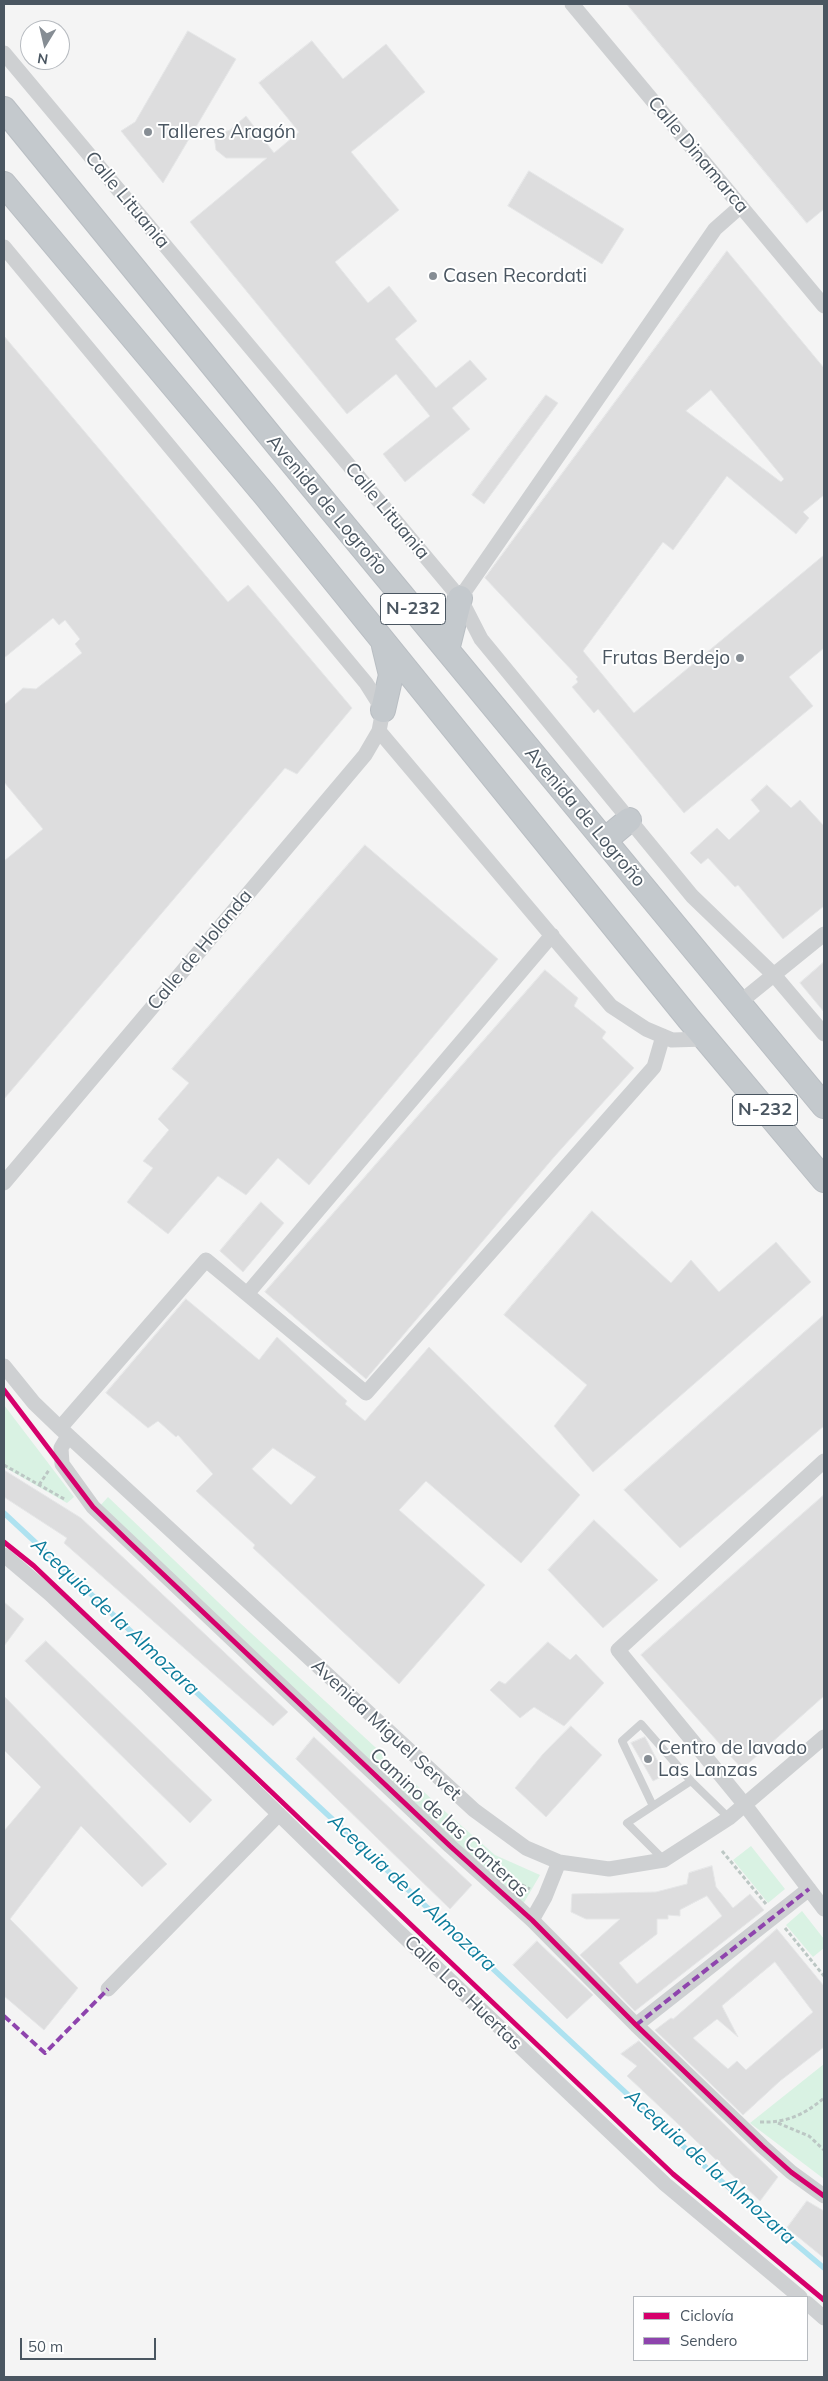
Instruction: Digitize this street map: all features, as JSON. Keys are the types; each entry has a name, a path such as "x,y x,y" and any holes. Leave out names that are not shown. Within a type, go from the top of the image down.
{"highway":[{"name":"Avenida de Logroño","path":"4,110 824,1106"},
{"name":"N-232","path":"4,184 265,495 706,1039 824,1180"},
{"path":"422,620 460,598"},
{"path":"447,650 460,598"},
{"path":"381,720 391,675 383,642"},
{"path":"605,840 629,820"}],"street":[{"name":"Calle Dinamarca","path":"572,4 824,306"},
{"name":"Calle Lituania","path":"4,53 460,598 481,639 692,896 775,976 824,1034"},
{"path":"460,598 715,229 741,206"},
{"path":"4,247 366,683 381,720 611,1006 646,1029 672,1040 706,1039"},
{"name":"Calle de Holanda","path":"4,1183 358,763 381,720"},
{"path":"739,1003 775,976 824,934"},
{"path":"247,1294 552,935"},
{"path":"64,1432 206,1260 366,1394 654,1067 663,1036"},
{"name":"Avenida Miguel Servet","path":"4,1366 34,1403 64,1432 474,1810 526,1848 558,1862 609,1870 664,1860 745,1806 824,1737"},
{"name":"Camino de las Canteras","path":"64,1432 61,1448 62,1464 93,1507 450,1846 532,1920 636,2025 762,2146 824,2196"},
{"path":"824,1460 618,1650 745,1806 824,1910"},
{"name":"Calle Las Huertas","path":"4,1555 50,1594 118,1658 523,2051 665,2184 799,2296"},
{"path":"108,1989 279,1814"},
{"path":"532,1920 545,1897 558,1862"},
{"path":"636,2025 809,1889"},
{"path":"808,2304 824,2318"}],"lane":[{"path":"652,1806 622,1741 641,1724 691,1781 729,1818"},
{"path":"664,1860 627,1823 691,1781"}],"path":[{"path":"4,1464 71,1502 93,1507"},
{"path":"39,1485 52,1466"},
{"path":"752,2122 777,2123 793,2119 811,2109 824,2098"},
{"path":"777,2123 809,2136 824,2150"}],"green space":[{"path":"4,1405 74,1497 67,1503 4,1467"},
{"path":"108,1497 239,1622 448,1814 495,1855 540,1875 522,1906 98,1508"},
{"path":"751,1846 785,1889 768,1903 733,1860"},
{"path":"802,1911 824,1939 824,1948 813,1957 786,1925"},
{"path":"824,2064 824,2179 750,2123"}],"building":[{"path":"627,4 824,4 824,209 807,223"},
{"path":"188,31 236,59 163,183 121,131 135,122"},
{"path":"312,41 343,79 386,44 425,92 351,152 399,210 335,262 368,303 389,286 417,321 395,339 436,388 470,360 487,379 452,408 470,429 405,482 383,454 430,416 396,374 347,414 190,222 267,158 226,158 216,150 214,136 230,130 246,116 274,153 299,132 259,83"},
{"path":"529,171 624,229 602,264 508,206"},
{"path":"727,251 824,368 824,495 803,512 809,518 796,534 727,476 673,550 663,542 583,651 634,713 824,555 824,648 789,677 813,706 684,813 598,709 594,713 572,687 578,682 576,679 578,677 485,578","holes":["711,390 784,479 781,482 686,411"]},
{"path":"4,336 228,602 248,585 352,708 297,774 285,768 4,1099 4,861 43,829 4,782 4,705 23,688 36,689 82,653 75,644 80,639 65,620 59,625 53,618 4,658"},
{"path":"546,395 558,403 484,504 472,495"},
{"path":"767,785 791,808 800,800 824,826 824,906 783,939 738,885 735,887 708,858 701,864 690,853 717,828 729,840 760,811 751,800"},
{"path":"365,845 498,959 309,1185 278,1158 246,1195 218,1176 168,1234 127,1202 153,1168 143,1161 169,1130 158,1119 189,1083 172,1069"},
{"path":"824,962 824,1012 800,983"},
{"path":"545,970 578,998 574,1006 606,1032 602,1038 634,1068 554,1157 366,1379 265,1292"},
{"path":"261,1202 284,1223 243,1272 220,1251"},
{"path":"592,1211 671,1283 691,1260 719,1292 776,1242 811,1282 593,1472 554,1426 587,1385 504,1315"},
{"path":"186,1299 259,1360 277,1337 347,1401 345,1404 365,1421 429,1347 580,1495 521,1563 426,1481 399,1510 485,1585 399,1684 253,1548 255,1545 196,1491 213,1474 178,1435 176,1437 158,1421 148,1428 106,1393","holes":["273,1448 316,1477 291,1505 252,1469"]},
{"path":"824,1315 824,1426 680,1548 624,1490"},
{"path":"4,1470 81,1518 288,1712 273,1726 64,1543 67,1538 4,1497"},
{"path":"824,1495 824,1696 742,1769 641,1655"},
{"path":"594,1520 658,1580 603,1628 548,1570"},
{"path":"4,1602 24,1619 4,1646"},
{"path":"46,1641 212,1800 190,1823 25,1661"},
{"path":"548,1642 570,1660 576,1654 604,1683 564,1726 534,1707 520,1718 490,1690 499,1681 505,1684"},
{"path":"4,1696 167,1864 142,1887 81,1826 10,1919 78,1988 44,2030 4,1996 4,1831 41,1787 4,1750"},
{"path":"571,1726 602,1755 546,1817 515,1788 543,1754"},
{"path":"314,1737 472,1885 450,1909 296,1759"},
{"name":"Centro de lavado Las Lanzas","path":"645,1737 665,1775 653,1781 631,1743"},
{"path":"712,1866 716,1887 733,1908 750,1894 764,1910 635,2011 580,1955 620,1919 586,1919 571,1912 572,1894 656,1892 687,1884 689,1873","holes":["707,1896 722,1916 637,1984 619,1963 657,1934 657,1919 668,1919 668,1915 680,1916 680,1910"]},
{"path":"777,1929 824,1986 824,2047 780,2081 743,2115 655,2030 671,2018 673,2019","holes":["775,1962 813,2012 746,2070 737,2061 728,2069 693,2038 717,2019 738,2037 722,2006"]},
{"path":"537,1941 593,1995 567,2019 513,1965"},
{"path":"639,2041 778,2177 760,2201 627,2076 637,2066 621,2054"},
{"path":"807,2201 824,2211 824,2258 787,2228"}],"waterway":[{"name":"Acequia de la Almozara","path":"4,1513 713,2174 824,2268"}],"marked path":[{"path":"636,2025 809,1889"},
{"path":"4,2016 45,2053 108,1989"}],"cycle path":[{"path":"4,1390 93,1507 450,1846 532,1920 636,2025 762,2146 791,2172 824,2196"},
{"path":"4,1542 34,1566 673,2174 824,2300"}],"place":[{"name":"Talleres Aragón","path":"148,132"},
{"name":"Casen Recordati","path":"433,276"},
{"name":"Frutas Berdejo","path":"740,658"},
{"name":"Centro de lavado Las Lanzas","path":"648,1759"}]}
